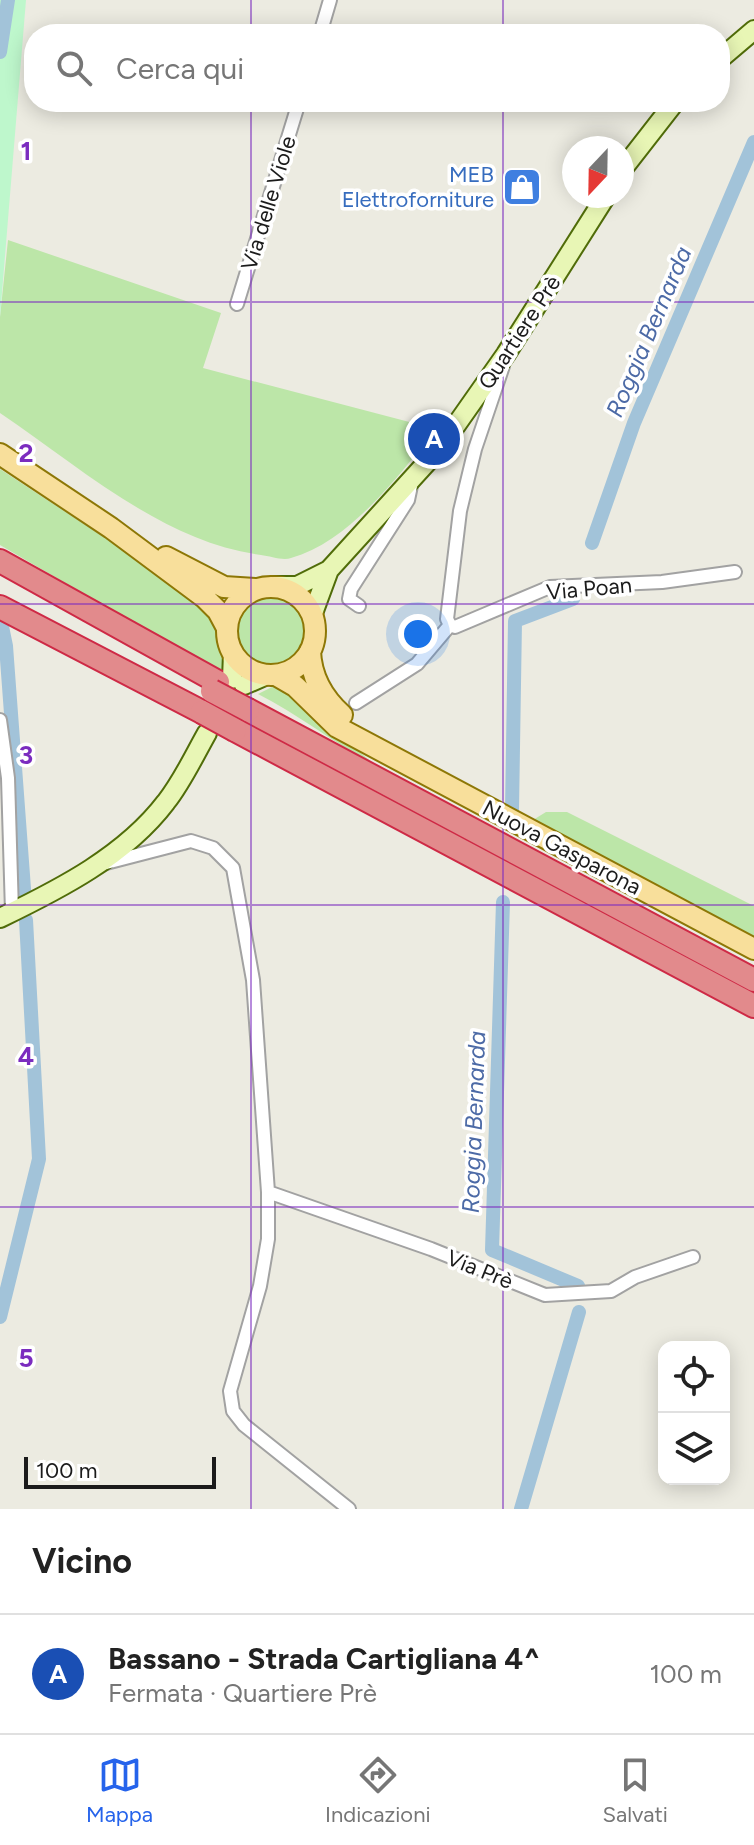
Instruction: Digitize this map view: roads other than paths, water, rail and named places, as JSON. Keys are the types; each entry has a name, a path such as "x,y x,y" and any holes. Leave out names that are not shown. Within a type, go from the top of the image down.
{"highway":[{"path":"3,571 85,610 244,694 355,767 754,980"},
{"path":"3,571 212,691 244,694"},
{"path":"7,610 205,723 235,730 754,1006"}],"main road":[{"path":"0,454 111,528 205,598 218,611 226,626 233,653"},
{"path":"111,528 224,587 264,588 297,595 312,616"},
{"path":"226,626 231,610 241,598 264,588"},
{"name":"Nuova Gasparona","path":"312,616 315,627 310,651 314,675 326,700 370,743"},
{"path":"271,675 290,671 310,651"},
{"name":"Nuova Gasparona","path":"233,653 242,664 295,686 337,727 754,949"}],"street":[{"path":"323,24 330,0"},
{"path":"730,50 754,30"},
{"name":"Via delle Viole","path":"237,304 296,112"},
{"path":"634,155 667,112"},
{"name":"Quartiere Prè","path":"264,588 297,586 329,570 412,481 440,448 506,354 598,208"},
{"path":"356,703 417,664 450,625 447,619 460,511 475,449 506,354"},
{"path":"359,606 349,599 351,589 408,500 412,481"},
{"name":"Quartiere Prè","path":"312,616 329,570"},
{"name":"Via Poan","path":"450,625 455,627 550,587 662,582 735,572"},
{"path":"233,653 244,694 271,675"},
{"path":"0,720 8,778 6,915 95,866 143,826 168,800 205,723"},
{"path":"143,826 161,847"},
{"path":"95,866 191,841 223,856 233,868 253,980 268,1192 268,1239 260,1286 230,1391 230,1404 244,1425 349,1509"},
{"name":"Via Prè","path":"268,1192 431,1249 545,1295 611,1291 635,1277 693,1257"}],"waterway":[{"path":"0,52 8,0"},
{"name":"Roggia Bernarda","path":"592,543 634,423 754,142"},
{"name":"Roggia Bernarda","path":"512,810 515,621 573,599"},
{"path":"0,617 6,646 25,902"},
{"name":"Roggia Bernarda","path":"503,902 492,1250 578,1286"},
{"path":"0,1317 39,1159 26,920"},
{"name":"Roggia Bernarda","path":"521,1509 579,1312"}],"place":[{"name":"MEB Elettroforniture","path":"522,187"},
{"name":"Bassano - Strada Cartigliana 4^","path":"434,439"}]}
